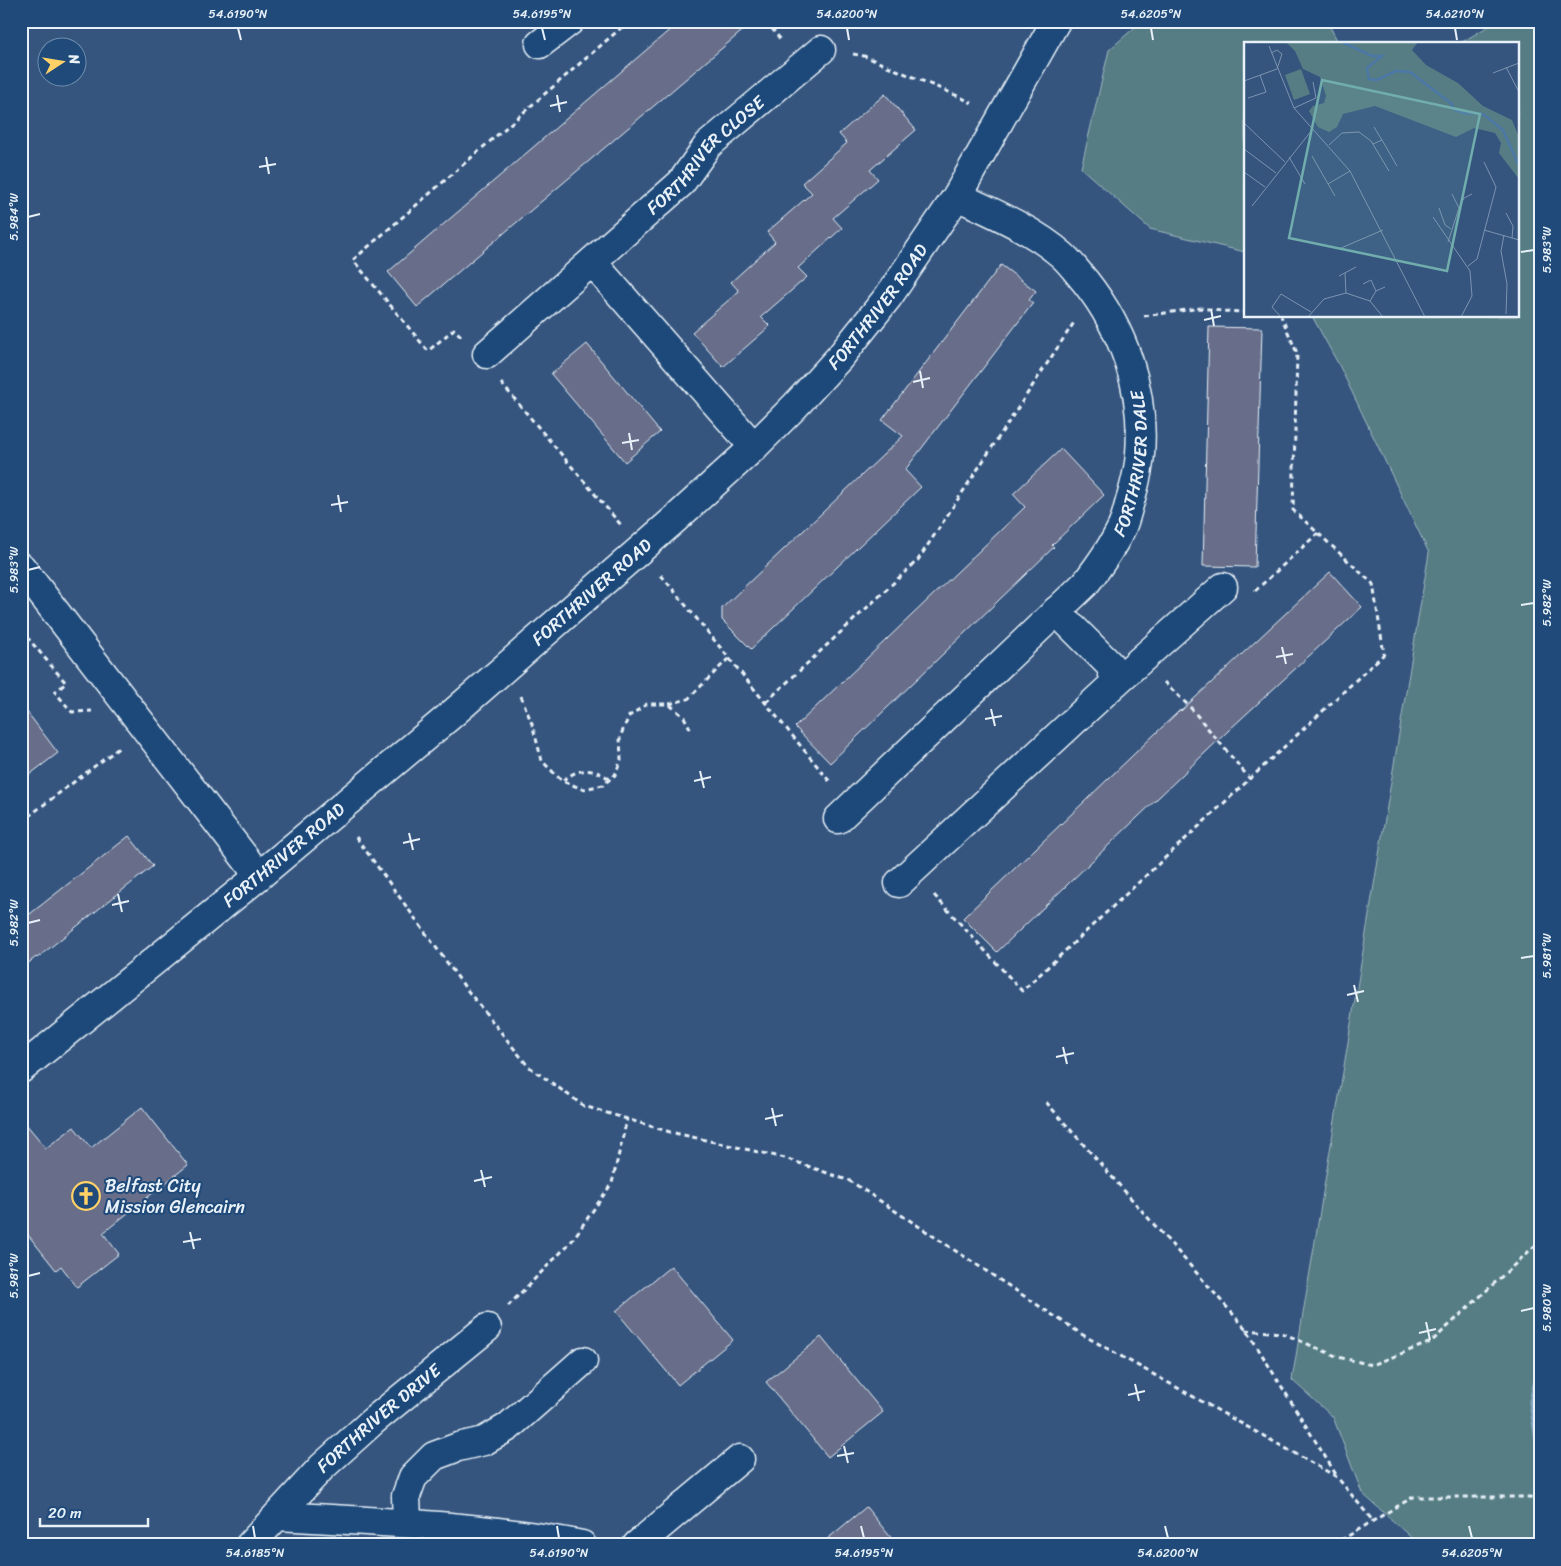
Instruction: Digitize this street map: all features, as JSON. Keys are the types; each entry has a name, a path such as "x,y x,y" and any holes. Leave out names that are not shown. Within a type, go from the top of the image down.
{"street":[{"path":"540,44 570,21"},
{"name":"FORTHRIVER ROAD","path":"21,1069 259,876 451,715 641,549 754,447 795,406 840,357 888,297 957,196 1056,21"},
{"name":"FORTHRIVER CLOSE","path":"476,348 592,262 681,183 708,145 821,50"},
{"name":"FORTHRIVER DALE","path":"844,813 1085,584 1104,559 1123,525 1140,454 1136,387 1128,357 1116,330 1096,296 1063,256 1036,236 1005,218 957,196"},
{"path":"592,262 754,447"},
{"path":"21,567 259,876"},
{"path":"906,877 1116,682 1223,587"},
{"path":"1056,611 1110,665 1116,682"},
{"name":"FORTHRIVER DRIVE","path":"250,1545 322,1467 373,1421 487,1328"},
{"path":"407,1523 406,1496 413,1477 434,1456 484,1441 508,1427 583,1361"},
{"path":"637,1545 740,1459"},
{"path":"277,1516 456,1527 541,1537 582,1545"}],"path":[{"path":"476,348 454,329 428,351 353,260 629,21"},
{"path":"821,50 864,56 960,97"},
{"path":"766,702 918,560 1073,324 1096,296"},
{"path":"1145,315 1200,308 1244,312"},
{"path":"906,877 1022,991 1384,654 1374,584 1293,510 1297,353 1281,318"},
{"path":"500,382 641,549 766,702 844,813"},
{"path":"21,630 66,683 55,692 72,712"},
{"path":"508,666 532,724 542,761 562,781 583,789 602,785 616,775 622,760 620,737 629,716 647,704 669,704 688,699 729,658"},
{"path":"1160,678 1190,707 1250,779"},
{"path":"669,704 684,717 691,730"},
{"path":"22,821 144,728"},
{"path":"562,781 573,773 590,770 610,779"},
{"path":"337,811 464,986 528,1066 584,1106 670,1132 784,1158 850,1181 1082,1335 1337,1477"},
{"path":"1046,1102 1246,1330 1337,1477 1373,1521"},
{"path":"487,1328 571,1242 612,1183 627,1119"},
{"path":"1246,1330 1282,1333 1338,1357 1372,1365 1431,1342 1540,1241"},
{"path":"1332,1545 1413,1498 1530,1497 1540,1501"}],"green space":[{"path":"1142,21 1327,21 1338,42 1244,42 1244,252 1150,229 1081,168 1109,50"},
{"path":"1497,21 1540,21 1540,1545 1414,1545 1415,1541 1362,1493 1333,1417 1292,1380 1429,553 1340,367 1313,318 1518,318 1518,42 1462,42"}],"building":[{"path":"680,21 754,21 417,307 388,272"},
{"path":"885,94 916,130 870,170 878,179 833,218 842,228 798,268 807,277 761,317 770,326 723,367 692,332 739,291 731,282 775,242 767,232 812,193 802,183 847,143 839,134"},
{"path":"1001,265 1036,291 1029,300 1033,303 905,470 921,487 751,649 722,620 722,608 903,436 882,420"},
{"path":"1209,327 1262,328 1255,567 1203,566"},
{"path":"587,344 660,432 625,462 551,374"},
{"path":"1061,449 1104,495 1052,545 1054,547 830,763 795,727 1025,507 1013,494"},
{"path":"1330,572 1362,607 1229,730 997,952 963,918 1180,710"},
{"path":"21,704 58,753 21,781"},
{"path":"129,836 153,866 21,969 21,921"},
{"name":"Belfast City Mission Glencairn","path":"142,1107 188,1165 103,1233 119,1254 77,1287 61,1266 56,1270 21,1226 21,1118 46,1148 74,1127 91,1148"},
{"path":"671,1266 733,1340 678,1385 616,1311"},
{"path":"821,1337 883,1412 828,1457 766,1382"},
{"path":"866,1507 897,1545 820,1545"}],"waterway":[{"path":"1540,1377 1534,1402 1540,1439"}],"place":[{"name":"Belfast City Mission Glencairn","path":"86,1196"}]}
